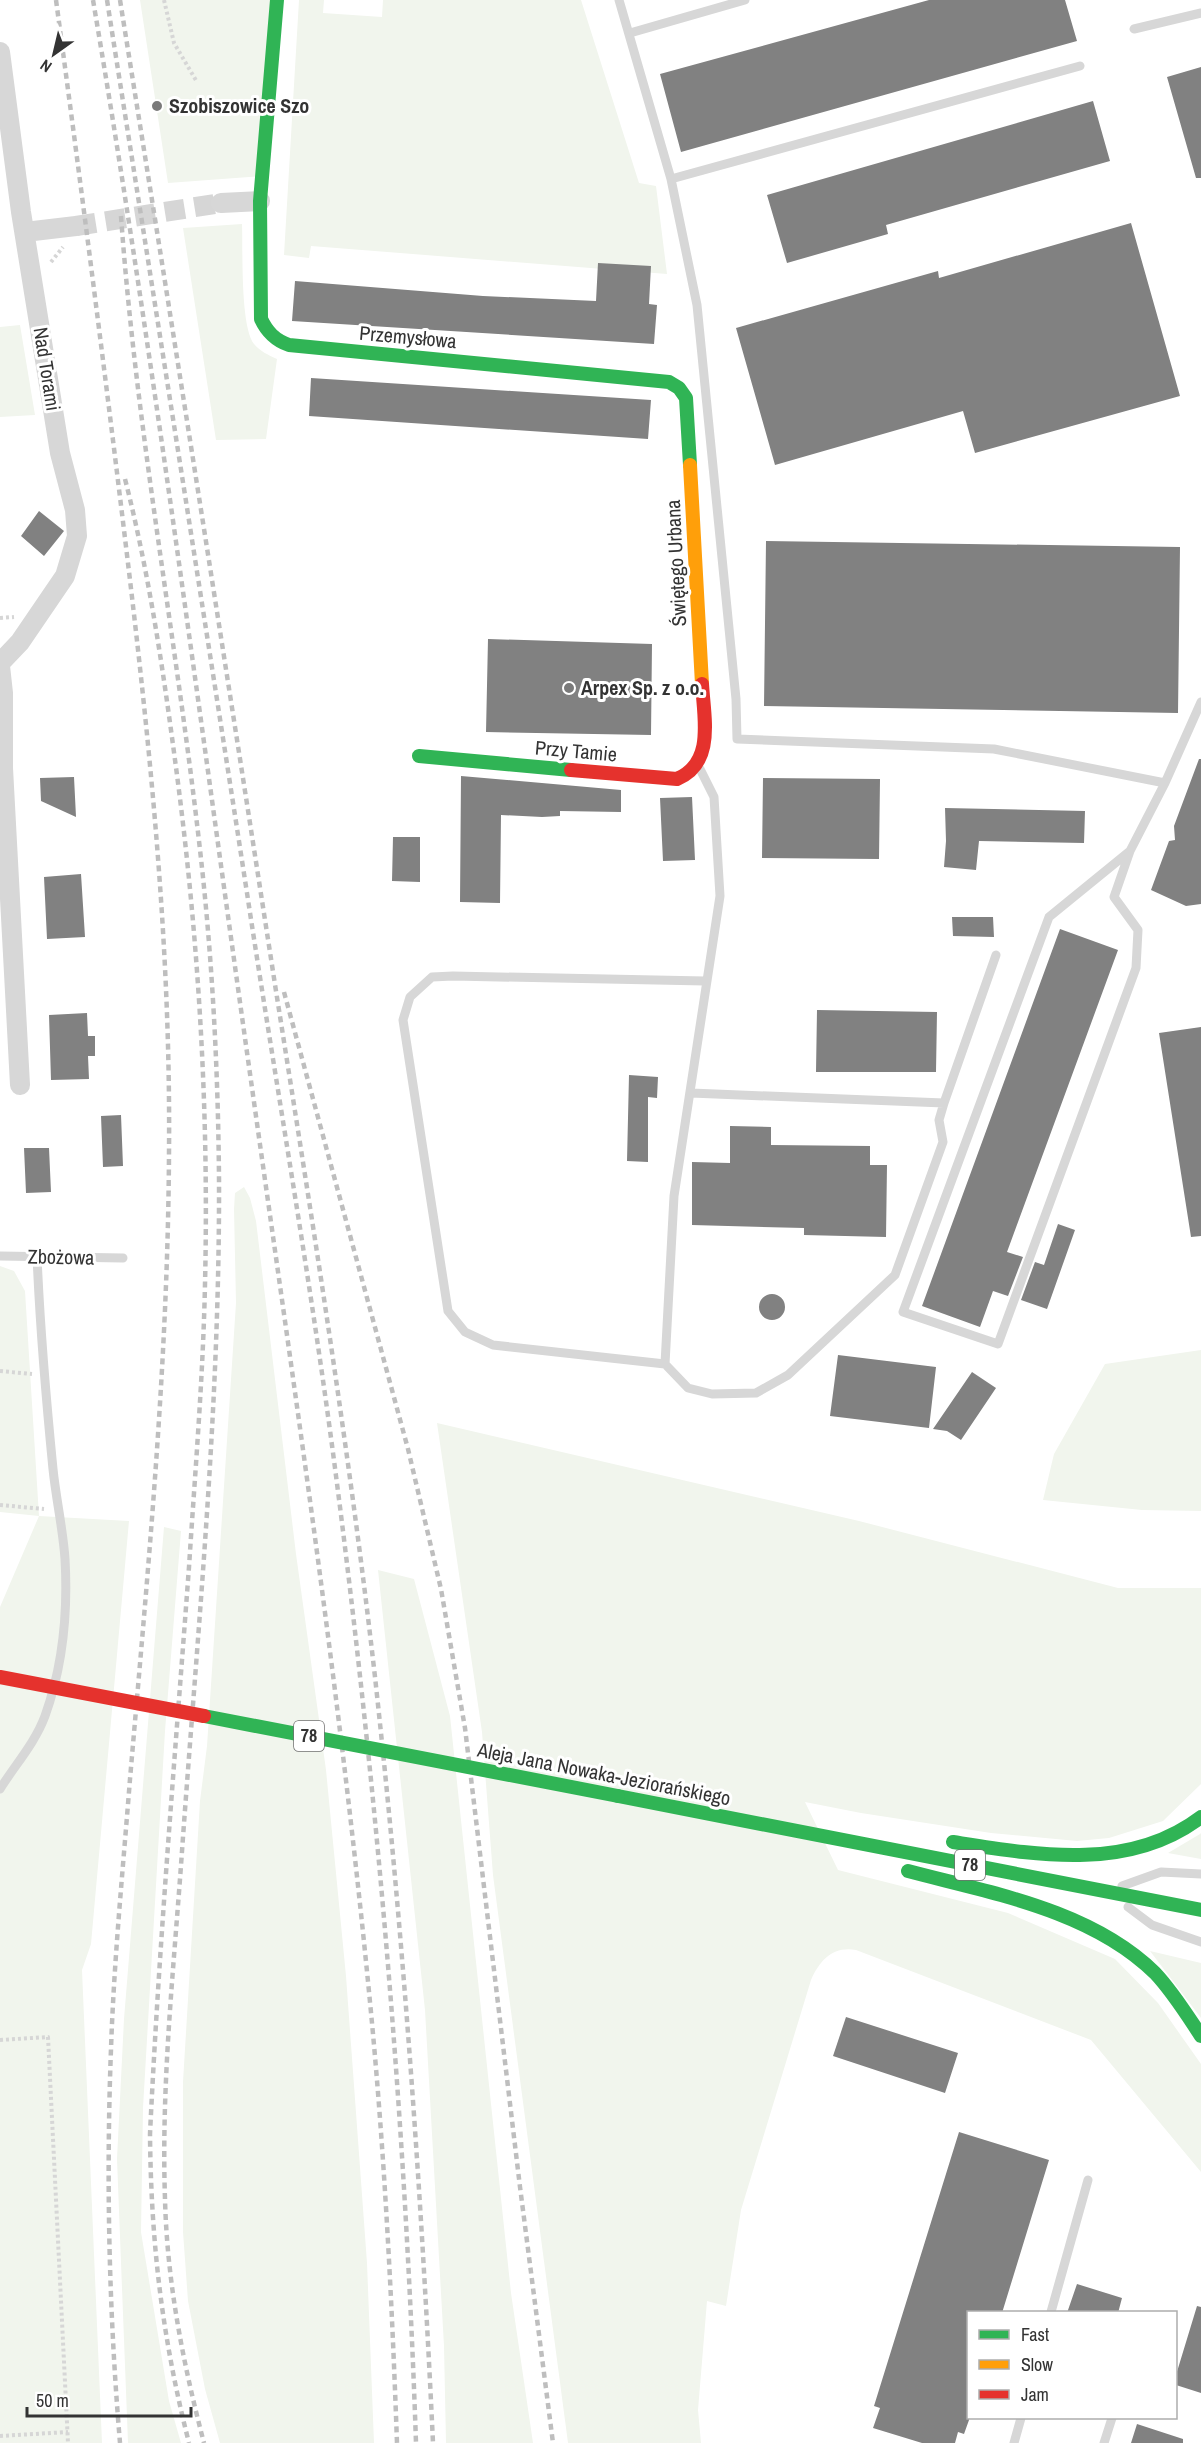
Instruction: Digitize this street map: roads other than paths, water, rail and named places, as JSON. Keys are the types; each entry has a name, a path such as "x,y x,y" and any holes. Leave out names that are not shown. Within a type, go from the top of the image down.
{"main road":[{"path":"260,201 277,0"},
{"name":"Przemysłowa","path":"260,201 261,319 266,331 275,340 289,345 669,382 679,388"},
{"name":"Świętego Urbana","path":"679,388 686,398 705,739 698,764"},
{"name":"Przy Tamie","path":"419,756 677,779 692,773 698,764"},
{"name":"Aleja Jana Nowaka-Jeziorańskiego","path":"0,1677 1201,1910"},
{"path":"941,1839 1031,1854 1093,1857 1126,1852 1154,1843 1191,1825 1201,1817"},
{"path":"831,1838 896,1836"},
{"path":"831,1838 888,1863 1010,1899 1078,1924 1117,1942 1150,1969 1178,2002 1201,2036"}],"street":[{"name":"Nad Torami","path":"0,52 25,232 60,453 75,510 77,536 65,576 20,642 0,665"},
{"path":"221,203 260,201"},
{"path":"25,232 73,233"},
{"path":"0,665 3,693 3,768 20,1085"}],"lane":[{"path":"619,0 671,179 697,305 735,687 737,739 994,749 1165,783"},
{"path":"630,33 745,0"},
{"path":"1134,29 1201,13"},
{"path":"671,179 1080,66"},
{"path":"1130,851 1049,917 903,1312 998,1344 1136,968 1138,930 1114,897 1130,851 1165,783 1201,702"},
{"path":"665,1364 674,1196 691,1093 705,981 720,896 714,797 698,764"},
{"path":"705,981 432,977 410,997 403,1020 448,1311 465,1332 493,1345 665,1364 688,1388 712,1394 756,1393 788,1375 895,1275 943,1142 939,1120 996,955"},
{"path":"691,1093 944,1103"},
{"name":"Zbożowa","path":"0,1256 123,1258"},
{"path":"0,1789 32,1742 45,1715 60,1659 66,1598 64,1557 44,1376 37,1256"},
{"path":"1109,1892 1161,1872 1201,1874"},
{"path":"1109,1892 1152,1925 1201,1942"},
{"path":"1052,2311 1088,2180"},
{"path":"1014,2443 1021,2419"},
{"path":"1104,2443 1112,2419"}],"tunnel":[{"path":"76,226 221,203"}],"railway":[{"path":"56,0 129,572 147,737 161,902 169,1069 168,1230 161,1387 119,1914 111,2049 110,2246 113,2345 120,2443"},
{"path":"93,0 116,137 177,551 303,1447 333,1677 377,2076 388,2233 397,2443"},
{"path":"107,0 304,1252 335,1468 364,1711 387,1955 405,2199 416,2443"},
{"path":"120,0 316,1248 365,1591 385,1773 402,1964 417,2155 433,2443"},
{"path":"121,216 136,373 204,883 217,1093 218,1262 212,1430 169,2025 164,2156 166,2230 177,2322 204,2443"},
{"path":"125,479 149,590 177,775 197,965 204,1093 206,1220 202,1355 150,2134 153,2213 160,2290 172,2365 189,2443"},
{"path":"284,992 408,1449 441,1589 465,1728 553,2443"}],"place":[{"name":"Szobiszowice Szo","path":"157,106"},
{"name":"Arpex Sp. z o.o.","path":"569,688"}]}
